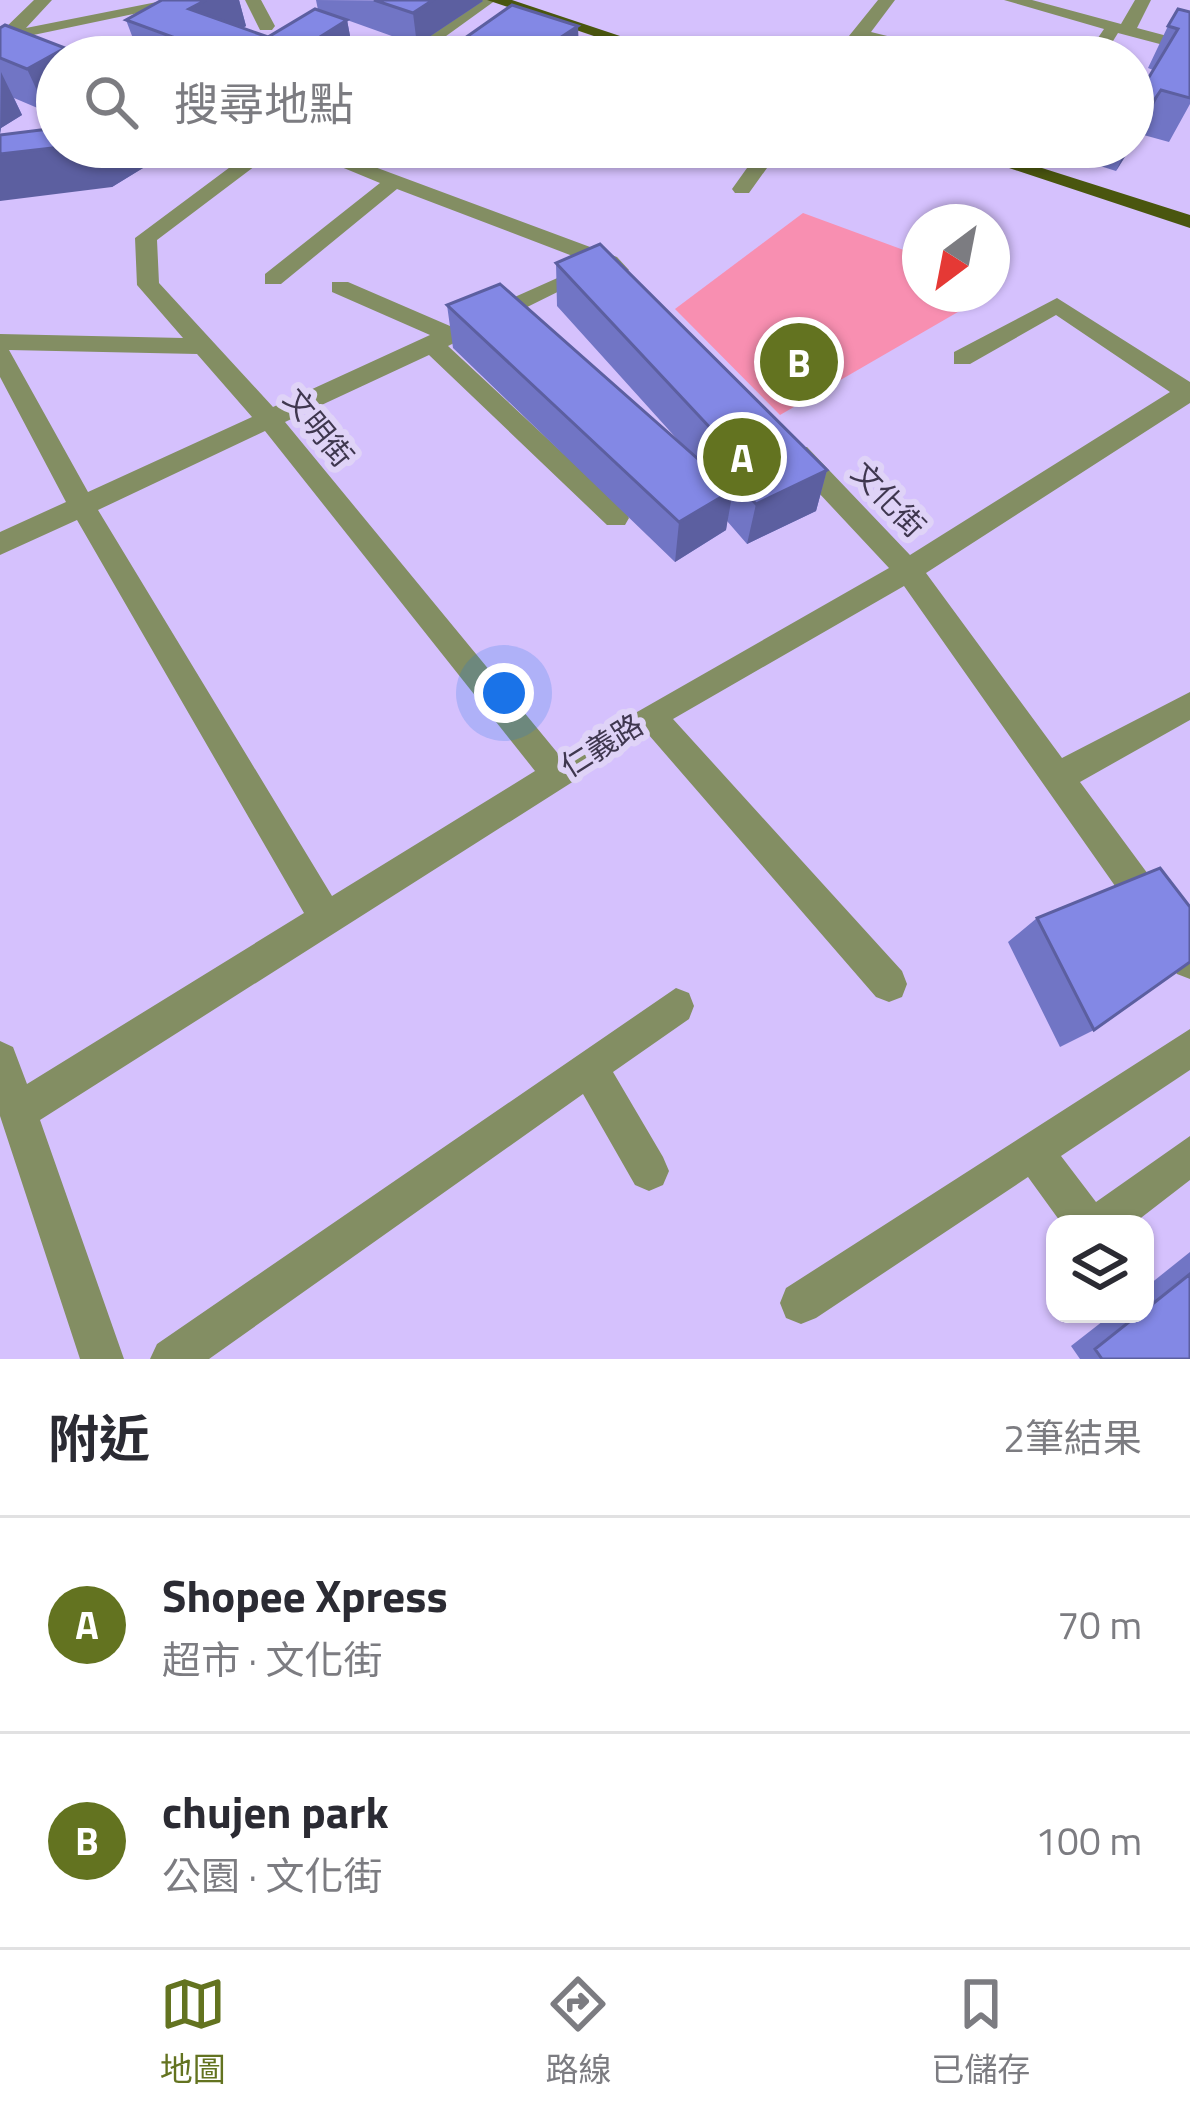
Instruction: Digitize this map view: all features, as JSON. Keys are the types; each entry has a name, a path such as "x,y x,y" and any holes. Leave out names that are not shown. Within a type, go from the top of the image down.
{"main road":[{"path":"492,0 607,36"},
{"path":"1022,168 1190,222"}],"street":[{"path":"3,43 44,0"},
{"path":"3,43 192,0"},
{"path":"254,0 266,26"},
{"path":"437,36 492,0"},
{"path":"867,36 860,34 887,0"},
{"path":"1012,0 1147,36"},
{"path":"1114,36 1143,0"},
{"path":"1154,38 1190,47"},
{"path":"3,43 36,49"},
{"name":"文明街","path":"241,168 146,238 148,285 268,419 556,775"},
{"path":"360,168 609,262 633,283"},
{"path":"742,189 757,168"},
{"path":"273,279 395,181"},
{"path":"0,544 609,262"},
{"path":"340,287 442,341 616,518"},
{"path":"962,358 1057,305 1189,393"},
{"path":"0,342 205,346"},
{"path":"0,355 82,506 326,917"},
{"name":"仁義路","path":"20,1110 651,716 908,570 1189,393"},
{"name":"文化街","path":"780,435 908,570 1190,962"},
{"path":"1060,776 1190,705"},
{"path":"651,716 889,985"},
{"path":"172,1359 676,1006"},
{"path":"801,1303 1189,1049"},
{"path":"0,1060 102,1359"},
{"path":"590,1067 649,1171"},
{"path":"1033,1151 1080,1215"},
{"path":"1112,1215 1190,1156"}],"shaded area":[{"path":"803,213 902,249 902,312 958,312 780,415 675,309"}],"building":[{"path":"162,0 206,0 189,9 265,36 170,36 126,20"},
{"path":"374,0 433,0 413,13"},
{"path":"512,5 578,26 563,36 468,36"},
{"path":"315,9 347,20 321,36 270,36"},
{"path":"1178,9 1190,12 1190,98 1161,90 1154,100 1154,69 1178,29 1168,26"},
{"path":"5,25 36,37 36,64 27,69 0,58 0,28"},
{"path":"36,131 36,150 0,154 0,135"},
{"path":"600,244 827,470 756,504 725,471 743,463 556,263"},
{"path":"500,284 733,490 679,522 447,305"},
{"path":"1160,868 1190,907 1190,962 1094,1030 1037,918"},
{"path":"1190,1274 1190,1359 1102,1359 1095,1349 1128,1323 1154,1323 1154,1303"}],"place":[{"name":"chujen park","path":"799,362"},
{"name":"Shopee Xpress","path":"742,457"}]}
